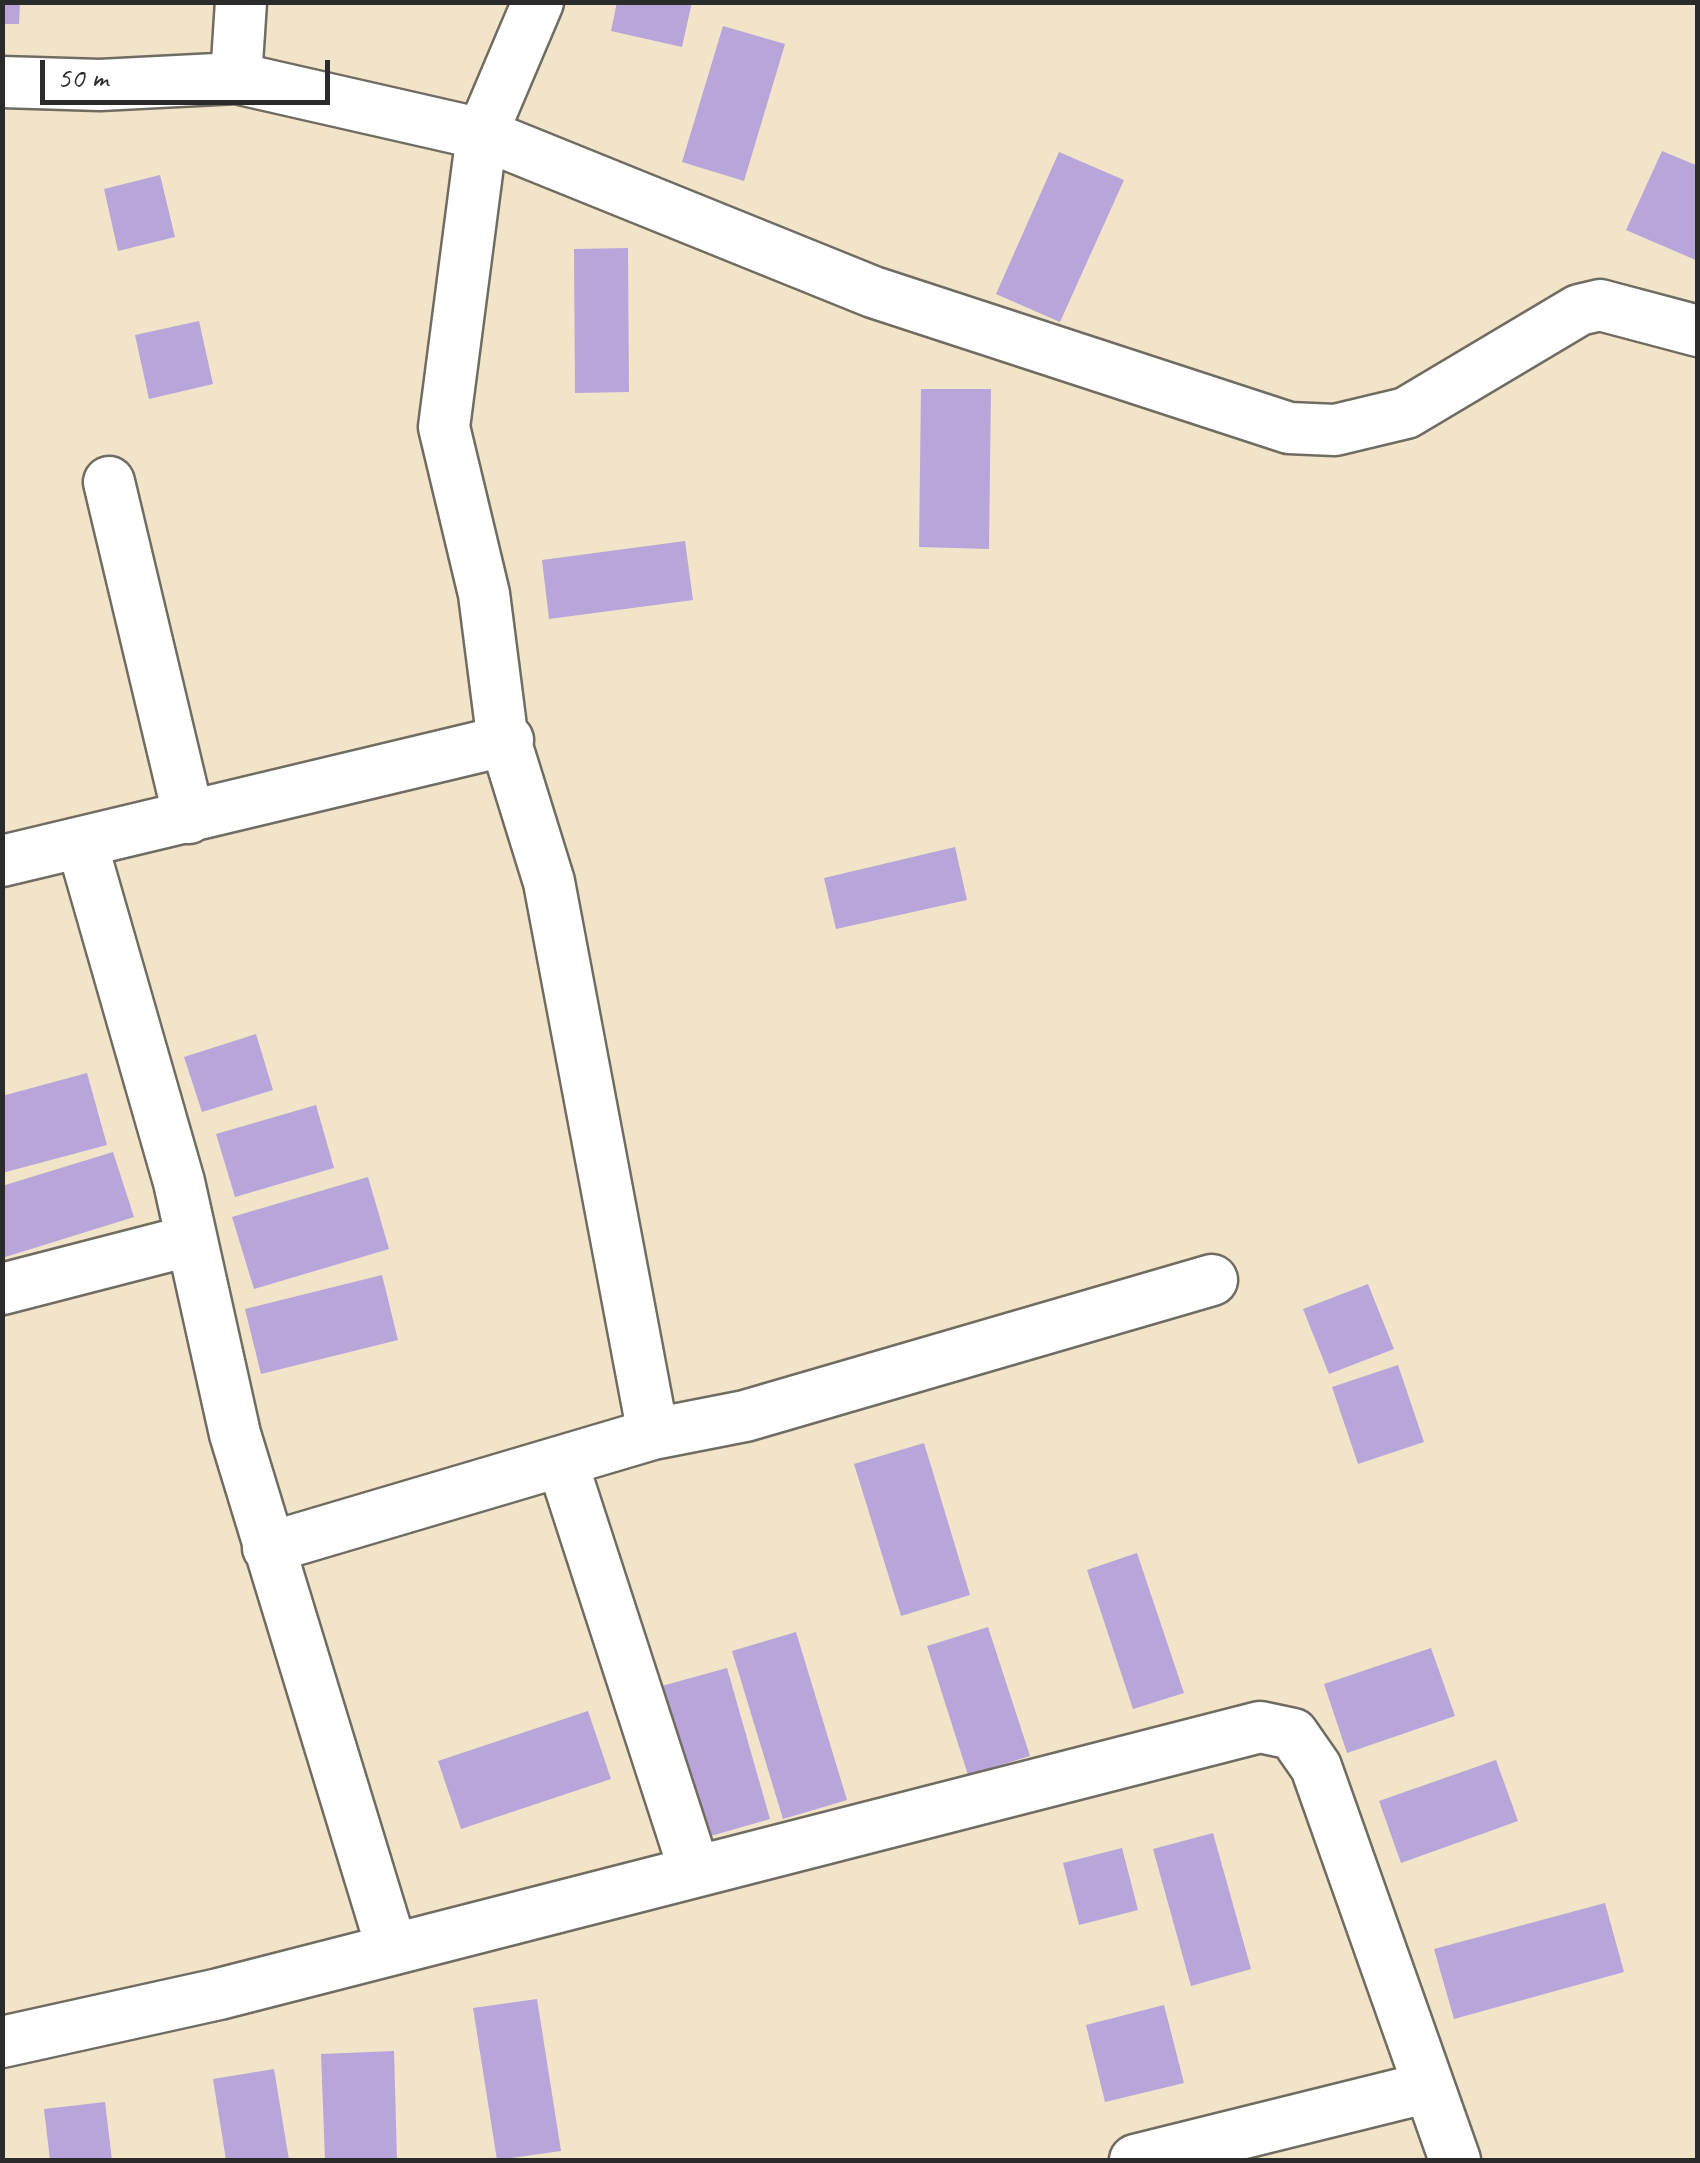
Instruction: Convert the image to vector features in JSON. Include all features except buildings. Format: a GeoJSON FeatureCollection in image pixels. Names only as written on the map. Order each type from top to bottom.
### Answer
{"type":"FeatureCollection","features":[{"type":"Feature","properties":{"kind":"street"},"geometry":{"type":"LineString","coordinates":[[236,78],[242,2]]}},
{"type":"Feature","properties":{"kind":"street"},"geometry":{"type":"LineString","coordinates":[[538,2],[482,134],[444,428],[484,594],[497,707],[549,882],[652,1434]]}},
{"type":"Feature","properties":{"kind":"street"},"geometry":{"type":"LineString","coordinates":[[2,82],[100,85],[236,78],[482,134],[873,292],[1289,428],[1335,430],[1406,413],[1578,310],[1600,305],[1698,331]]}},
{"type":"Feature","properties":{"kind":"street"},"geometry":{"type":"LineString","coordinates":[[109,482],[189,818]]}},
{"type":"Feature","properties":{"kind":"street"},"geometry":{"type":"LineString","coordinates":[[2,861],[508,740]]}},
{"type":"Feature","properties":{"kind":"street"},"geometry":{"type":"LineString","coordinates":[[82,844],[179,1182],[235,1434],[392,1949]]}},
{"type":"Feature","properties":{"kind":"street"},"geometry":{"type":"LineString","coordinates":[[2,1289],[192,1240]]}},
{"type":"Feature","properties":{"kind":"street"},"geometry":{"type":"LineString","coordinates":[[268,1548],[652,1434],[745,1416],[1212,1280]]}},
{"type":"Feature","properties":{"kind":"street"},"geometry":{"type":"LineString","coordinates":[[562,1462],[695,1872]]}},
{"type":"Feature","properties":{"kind":"street"},"geometry":{"type":"LineString","coordinates":[[2,2042],[219,1994],[1260,1728],[1293,1734],[1316,1767],[1455,2160]]}},
{"type":"Feature","properties":{"kind":"street"},"geometry":{"type":"LineString","coordinates":[[1135,2160],[1429,2088]]}}]}
